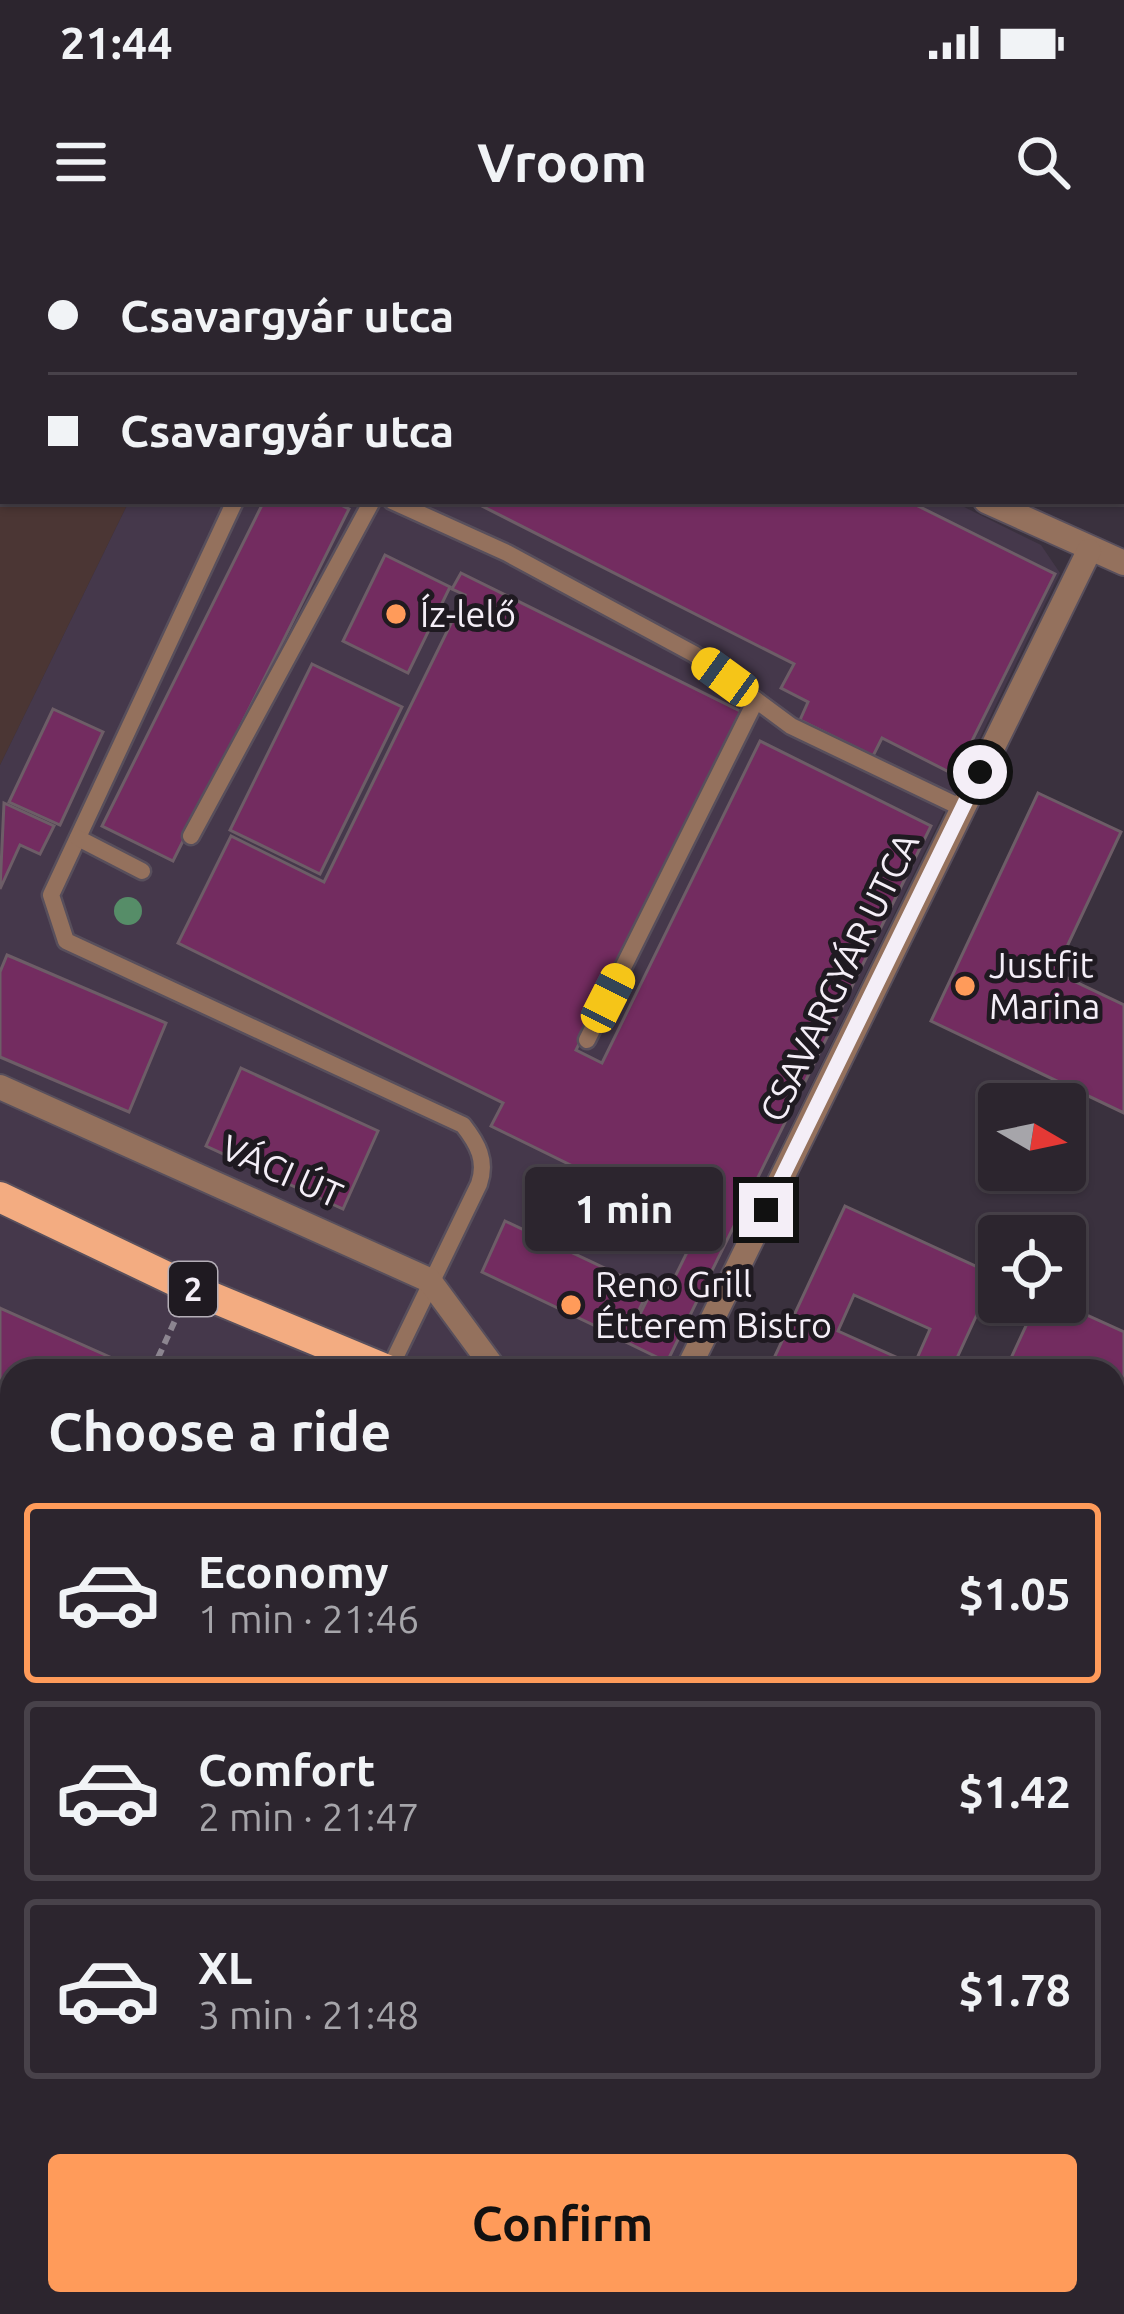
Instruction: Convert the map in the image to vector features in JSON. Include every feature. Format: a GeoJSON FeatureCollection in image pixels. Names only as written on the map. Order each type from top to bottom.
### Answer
{"type":"FeatureCollection","features":[{"type":"Feature","properties":{"kind":"main road","name":"2"},"geometry":{"type":"LineString","coordinates":[[0,1197],[190,1288],[360,1359]]}},
{"type":"Feature","properties":{"kind":"street"},"geometry":{"type":"LineString","coordinates":[[992,504],[1124,563]]}},
{"type":"Feature","properties":{"kind":"street","name":"CSAVARGYÁR UTCA"},"geometry":{"type":"LineString","coordinates":[[693,1359],[1089,551]]}},
{"type":"Feature","properties":{"kind":"street","name":"VÁCI ÚT"},"geometry":{"type":"LineString","coordinates":[[0,1088],[429,1280],[487,1359]]}},
{"type":"Feature","properties":{"kind":"lane"},"geometry":{"type":"LineString","coordinates":[[234,504],[51,895],[65,941],[463,1125],[478,1144],[484,1170],[394,1359]]}},
{"type":"Feature","properties":{"kind":"lane"},"geometry":{"type":"LineString","coordinates":[[190,836],[371,504]]}},
{"type":"Feature","properties":{"kind":"lane"},"geometry":{"type":"LineString","coordinates":[[399,504],[507,554],[694,654],[791,725],[962,808]]}},
{"type":"Feature","properties":{"kind":"lane"},"geometry":{"type":"LineString","coordinates":[[587,1040],[756,700]]}},
{"type":"Feature","properties":{"kind":"lane"},"geometry":{"type":"LineString","coordinates":[[78,838],[142,871]]}},
{"type":"Feature","properties":{"kind":"path"},"geometry":{"type":"LineString","coordinates":[[157,1359],[190,1288]]}},
{"type":"Feature","properties":{"kind":"shaded area"},"geometry":{"type":"Polygon","coordinates":[[[0,504],[128,504],[0,765],[0,504]]]}},
{"type":"Feature","properties":{"kind":"shaded area"},"geometry":{"type":"Polygon","coordinates":[[[128,504],[958,504],[1041,545],[1060,573],[678,1359],[0,1359],[0,765],[128,504]]]}},
{"type":"Feature","properties":{"kind":"building"},"geometry":{"type":"Polygon","coordinates":[[[263,504],[339,504],[349,509],[173,861],[102,826],[263,504]]]}},
{"type":"Feature","properties":{"kind":"building"},"geometry":{"type":"Polygon","coordinates":[[[478,504],[914,504],[1055,574],[955,775],[882,738],[873,756],[800,720],[808,702],[781,688],[794,664],[478,504]]]}},
{"type":"Feature","properties":{"kind":"building","name":"Íz-lelő"},"geometry":{"type":"Polygon","coordinates":[[[385,555],[450,587],[408,673],[343,641],[385,555]]]}},
{"type":"Feature","properties":{"kind":"building"},"geometry":{"type":"Polygon","coordinates":[[[461,573],[742,712],[576,1050],[602,1063],[760,741],[931,826],[668,1359],[626,1342],[652,1290],[665,1297],[699,1228],[491,1126],[503,1103],[178,943],[231,836],[324,882],[465,595],[452,589],[461,573]]]}},
{"type":"Feature","properties":{"kind":"building"},"geometry":{"type":"Polygon","coordinates":[[[312,664],[402,707],[320,874],[230,830],[312,664]]]}},
{"type":"Feature","properties":{"kind":"building"},"geometry":{"type":"Polygon","coordinates":[[[53,709],[103,732],[60,825],[9,802],[53,709]]]}},
{"type":"Feature","properties":{"kind":"building"},"geometry":{"type":"Polygon","coordinates":[[[1038,793],[1121,832],[1055,972],[1124,1005],[1124,1113],[1086,1095],[1086,1083],[1061,1083],[931,1021],[1038,793]]]}},
{"type":"Feature","properties":{"kind":"building"},"geometry":{"type":"Polygon","coordinates":[[[4,803],[54,826],[40,854],[20,845],[0,889],[4,803]]]}},
{"type":"Feature","properties":{"kind":"building"},"geometry":{"type":"Polygon","coordinates":[[[7,955],[166,1023],[129,1112],[0,1057],[0,972],[7,955]]]}},
{"type":"Feature","properties":{"kind":"building"},"geometry":{"type":"Polygon","coordinates":[[[241,1068],[378,1131],[343,1209],[206,1146],[241,1068]]]}},
{"type":"Feature","properties":{"kind":"building"},"geometry":{"type":"Polygon","coordinates":[[[845,1206],[978,1267],[978,1312],[956,1359],[917,1359],[930,1329],[854,1295],[838,1331],[901,1359],[774,1359],[845,1206]]]}},
{"type":"Feature","properties":{"kind":"building"},"geometry":{"type":"Polygon","coordinates":[[[505,1221],[649,1289],[625,1340],[482,1272],[505,1221]]]}},
{"type":"Feature","properties":{"kind":"building"},"geometry":{"type":"Polygon","coordinates":[[[0,1308],[114,1359],[0,1359],[0,1308]]]}},
{"type":"Feature","properties":{"kind":"building"},"geometry":{"type":"Polygon","coordinates":[[[1086,1315],[1124,1332],[1124,1359],[1011,1359],[1027,1323],[1086,1323],[1086,1315]]]}},
{"type":"Feature","properties":{"kind":"place","name":"Íz-lelő"},"geometry":{"type":"Point","coordinates":[396,614]}},
{"type":"Feature","properties":{"kind":"place","name":"Justfit Marina"},"geometry":{"type":"Point","coordinates":[965,986]}},
{"type":"Feature","properties":{"kind":"place","name":"Reno Grill Étterem Bistro"},"geometry":{"type":"Point","coordinates":[571,1305]}},
{"type":"Feature","properties":{"kind":"route"},"geometry":{"type":"LineString","coordinates":[[766,1210],[980,772]]}}]}
